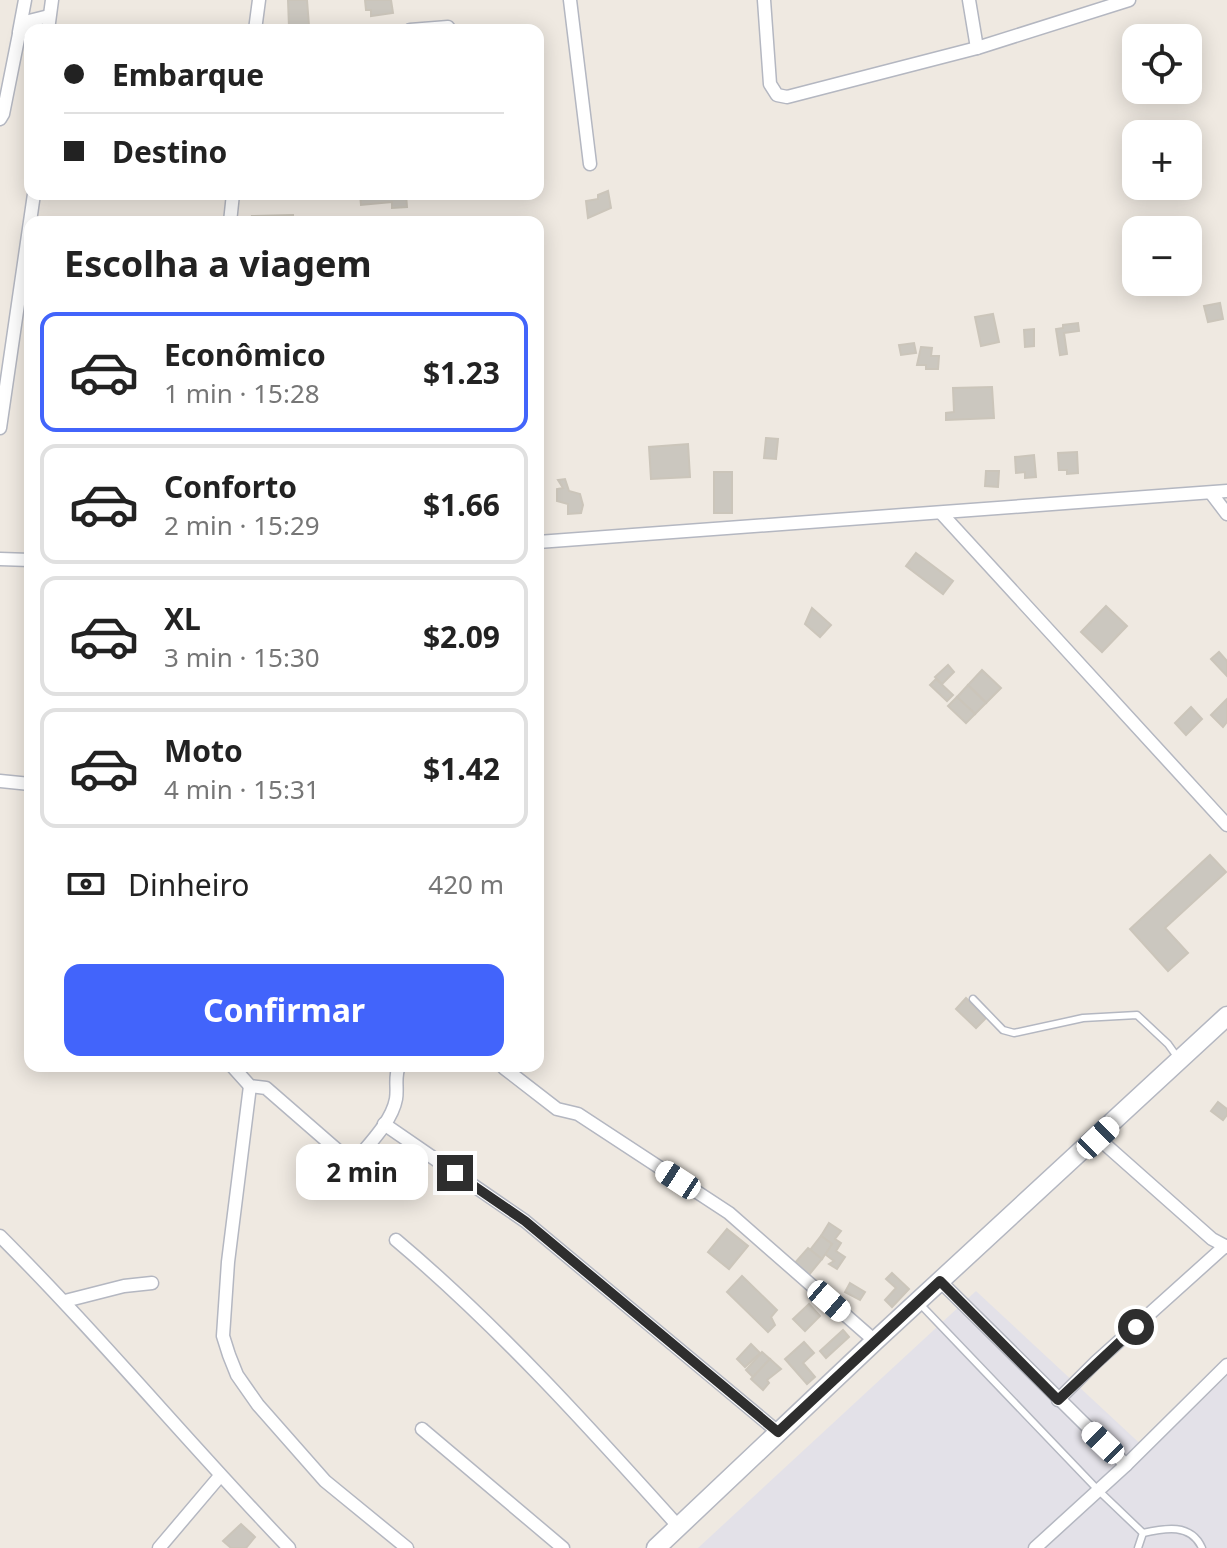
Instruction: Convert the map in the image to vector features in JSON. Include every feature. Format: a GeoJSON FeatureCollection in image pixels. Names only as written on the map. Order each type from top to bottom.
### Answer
{"type":"FeatureCollection","features":[{"type":"Feature","properties":{"kind":"main road"},"geometry":{"type":"LineString","coordinates":[[656,1548],[1227,1016]]}},
{"type":"Feature","properties":{"kind":"street"},"geometry":{"type":"LineString","coordinates":[[0,119],[25,0]]}},
{"type":"Feature","properties":{"kind":"street"},"geometry":{"type":"LineString","coordinates":[[48,24],[52,0]]}},
{"type":"Feature","properties":{"kind":"street"},"geometry":{"type":"LineString","coordinates":[[256,24],[259,0]]}},
{"type":"Feature","properties":{"kind":"street"},"geometry":{"type":"LineString","coordinates":[[570,0],[590,164]]}},
{"type":"Feature","properties":{"kind":"street"},"geometry":{"type":"LineString","coordinates":[[764,0],[770,84],[777,95],[787,97],[977,48],[1129,0]]}},
{"type":"Feature","properties":{"kind":"street"},"geometry":{"type":"LineString","coordinates":[[969,0],[977,48]]}},
{"type":"Feature","properties":{"kind":"street"},"geometry":{"type":"LineString","coordinates":[[27,24],[49,16]]}},
{"type":"Feature","properties":{"kind":"street"},"geometry":{"type":"LineString","coordinates":[[19,34],[24,28]]}},
{"type":"Feature","properties":{"kind":"street"},"geometry":{"type":"LineString","coordinates":[[0,428],[24,263]]}},
{"type":"Feature","properties":{"kind":"street"},"geometry":{"type":"LineString","coordinates":[[544,542],[1227,491]]}},
{"type":"Feature","properties":{"kind":"street"},"geometry":{"type":"LineString","coordinates":[[1211,493],[1227,514]]}},
{"type":"Feature","properties":{"kind":"street"},"geometry":{"type":"LineString","coordinates":[[942,514],[1227,825]]}},
{"type":"Feature","properties":{"kind":"street"},"geometry":{"type":"LineString","coordinates":[[0,559],[24,560]]}},
{"type":"Feature","properties":{"kind":"street"},"geometry":{"type":"LineString","coordinates":[[0,781],[24,783]]}},
{"type":"Feature","properties":{"kind":"street"},"geometry":{"type":"LineString","coordinates":[[237,1072],[250,1086],[266,1088],[351,1162],[356,1160],[384,1124],[396,1099],[398,1072]]}},
{"type":"Feature","properties":{"kind":"street"},"geometry":{"type":"LineString","coordinates":[[509,1072],[557,1109],[578,1114],[729,1213],[875,1341]]}},
{"type":"Feature","properties":{"kind":"street"},"geometry":{"type":"LineString","coordinates":[[250,1086],[228,1262],[223,1336],[229,1355],[237,1375],[258,1405],[325,1481],[407,1548]]}},
{"type":"Feature","properties":{"kind":"street"},"geometry":{"type":"LineString","coordinates":[[384,1124],[525,1221],[778,1432]]}},
{"type":"Feature","properties":{"kind":"street"},"geometry":{"type":"LineString","coordinates":[[1058,1400],[1226,1246],[1212,1239],[1098,1138]]}},
{"type":"Feature","properties":{"kind":"street"},"geometry":{"type":"LineString","coordinates":[[0,1236],[65,1301],[220,1476],[289,1548]]}},
{"type":"Feature","properties":{"kind":"street"},"geometry":{"type":"LineString","coordinates":[[396,1240],[586,1425],[678,1526]]}},
{"type":"Feature","properties":{"kind":"street"},"geometry":{"type":"LineString","coordinates":[[940,1281],[1126,1465]]}},
{"type":"Feature","properties":{"kind":"street"},"geometry":{"type":"LineString","coordinates":[[65,1301],[124,1286],[152,1283]]}},
{"type":"Feature","properties":{"kind":"street"},"geometry":{"type":"LineString","coordinates":[[1035,1548],[1126,1465],[1227,1365]]}},
{"type":"Feature","properties":{"kind":"street"},"geometry":{"type":"LineString","coordinates":[[422,1429],[563,1548]]}},
{"type":"Feature","properties":{"kind":"street"},"geometry":{"type":"LineString","coordinates":[[159,1548],[220,1476]]}},
{"type":"Feature","properties":{"kind":"lane"},"geometry":{"type":"LineString","coordinates":[[973,999],[1003,1030],[1014,1033],[1083,1018],[1137,1015],[1168,1044],[1180,1061]]}},
{"type":"Feature","properties":{"kind":"lane"},"geometry":{"type":"LineString","coordinates":[[918,1302],[1143,1533]]}},
{"type":"Feature","properties":{"kind":"lane"},"geometry":{"type":"LineString","coordinates":[[1143,1533],[1165,1528],[1183,1529],[1200,1542],[1202,1548]]}},
{"type":"Feature","properties":{"kind":"lane"},"geometry":{"type":"LineString","coordinates":[[1138,1548],[1143,1533]]}},
{"type":"Feature","properties":{"kind":"shaded area"},"geometry":{"type":"Polygon","coordinates":[[[976,1291],[1148,1451],[1227,1376],[1227,1548],[698,1548],[976,1291]]]}},
{"type":"Feature","properties":{"kind":"building"},"geometry":{"type":"Polygon","coordinates":[[[288,0],[307,0],[309,24],[289,24],[288,0]]]}},
{"type":"Feature","properties":{"kind":"building"},"geometry":{"type":"Polygon","coordinates":[[[365,0],[391,0],[393,13],[371,16],[371,10],[366,10],[365,0]]]}},
{"type":"Feature","properties":{"kind":"building"},"geometry":{"type":"Polygon","coordinates":[[[608,191],[611,208],[588,218],[586,201],[598,199],[598,195],[608,191]]]}},
{"type":"Feature","properties":{"kind":"building"},"geometry":{"type":"Polygon","coordinates":[[[361,200],[406,200],[407,207],[392,208],[392,202],[361,205],[361,200]]]}},
{"type":"Feature","properties":{"kind":"building"},"geometry":{"type":"Polygon","coordinates":[[[1220,303],[1223,319],[1208,322],[1204,306],[1220,303]]]}},
{"type":"Feature","properties":{"kind":"building"},"geometry":{"type":"Polygon","coordinates":[[[993,314],[999,342],[981,346],[975,317],[993,314]]]}},
{"type":"Feature","properties":{"kind":"building"},"geometry":{"type":"Polygon","coordinates":[[[1078,323],[1079,331],[1064,333],[1067,354],[1060,355],[1056,329],[1078,323]]]}},
{"type":"Feature","properties":{"kind":"building"},"geometry":{"type":"Polygon","coordinates":[[[1034,329],[1034,346],[1025,347],[1024,330],[1034,329]]]}},
{"type":"Feature","properties":{"kind":"building"},"geometry":{"type":"Polygon","coordinates":[[[914,343],[916,353],[901,355],[899,345],[914,343]]]}},
{"type":"Feature","properties":{"kind":"building"},"geometry":{"type":"Polygon","coordinates":[[[921,347],[932,348],[931,356],[939,356],[938,369],[917,365],[921,347]]]}},
{"type":"Feature","properties":{"kind":"building"},"geometry":{"type":"Polygon","coordinates":[[[992,387],[994,418],[946,420],[946,413],[954,412],[953,388],[992,387]]]}},
{"type":"Feature","properties":{"kind":"building"},"geometry":{"type":"Polygon","coordinates":[[[766,438],[778,439],[776,459],[764,458],[766,438]]]}},
{"type":"Feature","properties":{"kind":"building"},"geometry":{"type":"Polygon","coordinates":[[[688,444],[690,477],[651,479],[649,447],[688,444]]]}},
{"type":"Feature","properties":{"kind":"building"},"geometry":{"type":"Polygon","coordinates":[[[1077,452],[1078,473],[1067,474],[1067,470],[1059,470],[1058,453],[1077,452]]]}},
{"type":"Feature","properties":{"kind":"building"},"geometry":{"type":"Polygon","coordinates":[[[1034,455],[1036,477],[1025,478],[1025,472],[1016,473],[1015,457],[1034,455]]]}},
{"type":"Feature","properties":{"kind":"building"},"geometry":{"type":"Polygon","coordinates":[[[986,471],[999,471],[998,487],[985,486],[986,471]]]}},
{"type":"Feature","properties":{"kind":"building"},"geometry":{"type":"Polygon","coordinates":[[[714,472],[732,472],[732,513],[714,513],[714,472]]]}},
{"type":"Feature","properties":{"kind":"building"},"geometry":{"type":"Polygon","coordinates":[[[565,479],[569,491],[580,494],[583,505],[581,513],[568,514],[568,504],[557,501],[557,489],[563,488],[558,480],[565,479]]]}},
{"type":"Feature","properties":{"kind":"building"},"geometry":{"type":"Polygon","coordinates":[[[916,553],[953,581],[943,594],[906,566],[916,553]]]}},
{"type":"Feature","properties":{"kind":"building"},"geometry":{"type":"Polygon","coordinates":[[[1106,606],[1127,626],[1102,652],[1081,632],[1106,606]]]}},
{"type":"Feature","properties":{"kind":"building"},"geometry":{"type":"Polygon","coordinates":[[[812,608],[831,625],[820,637],[805,624],[812,608]]]}},
{"type":"Feature","properties":{"kind":"building"},"geometry":{"type":"Polygon","coordinates":[[[1219,652],[1227,661],[1227,676],[1211,659],[1219,652]]]}},
{"type":"Feature","properties":{"kind":"building"},"geometry":{"type":"Polygon","coordinates":[[[948,665],[954,672],[942,684],[935,677],[948,665]]]}},
{"type":"Feature","properties":{"kind":"building"},"geometry":{"type":"Polygon","coordinates":[[[982,670],[1001,688],[986,703],[968,685],[982,670]]]}},
{"type":"Feature","properties":{"kind":"building"},"geometry":{"type":"Polygon","coordinates":[[[936,679],[953,695],[947,701],[930,685],[936,679]]]}},
{"type":"Feature","properties":{"kind":"building"},"geometry":{"type":"Polygon","coordinates":[[[968,685],[986,703],[975,714],[957,697],[968,685]]]}},
{"type":"Feature","properties":{"kind":"building"},"geometry":{"type":"Polygon","coordinates":[[[957,697],[975,714],[966,723],[948,706],[957,697]]]}},
{"type":"Feature","properties":{"kind":"building"},"geometry":{"type":"Polygon","coordinates":[[[1227,699],[1227,722],[1223,727],[1211,715],[1227,699]]]}},
{"type":"Feature","properties":{"kind":"building"},"geometry":{"type":"Polygon","coordinates":[[[1191,707],[1202,719],[1186,735],[1175,723],[1191,707]]]}},
{"type":"Feature","properties":{"kind":"building"},"geometry":{"type":"Polygon","coordinates":[[[1210,855],[1226,872],[1165,928],[1188,953],[1168,971],[1130,929],[1210,855]]]}},
{"type":"Feature","properties":{"kind":"building"},"geometry":{"type":"Polygon","coordinates":[[[966,998],[986,1018],[976,1028],[956,1009],[966,998]]]}},
{"type":"Feature","properties":{"kind":"building"},"geometry":{"type":"Polygon","coordinates":[[[1218,1102],[1227,1109],[1223,1120],[1211,1111],[1218,1102]]]}},
{"type":"Feature","properties":{"kind":"building"},"geometry":{"type":"Polygon","coordinates":[[[829,1223],[841,1231],[835,1239],[841,1243],[836,1251],[845,1257],[837,1269],[829,1264],[834,1261],[825,1254],[832,1244],[821,1236],[829,1223]]]}},
{"type":"Feature","properties":{"kind":"building"},"geometry":{"type":"Polygon","coordinates":[[[727,1229],[748,1246],[729,1269],[708,1252],[727,1229]]]}},
{"type":"Feature","properties":{"kind":"building"},"geometry":{"type":"Polygon","coordinates":[[[821,1236],[832,1244],[822,1259],[810,1250],[821,1236]]]}},
{"type":"Feature","properties":{"kind":"building"},"geometry":{"type":"Polygon","coordinates":[[[808,1248],[822,1259],[808,1276],[794,1264],[808,1248]]]}},
{"type":"Feature","properties":{"kind":"building"},"geometry":{"type":"Polygon","coordinates":[[[892,1273],[909,1289],[892,1307],[885,1300],[896,1288],[886,1279],[892,1273]]]}},
{"type":"Feature","properties":{"kind":"building"},"geometry":{"type":"Polygon","coordinates":[[[742,1276],[777,1310],[771,1317],[775,1325],[768,1332],[727,1292],[742,1276]]]}},
{"type":"Feature","properties":{"kind":"building"},"geometry":{"type":"Polygon","coordinates":[[[850,1283],[865,1292],[860,1300],[845,1292],[850,1283]]]}},
{"type":"Feature","properties":{"kind":"building"},"geometry":{"type":"Polygon","coordinates":[[[809,1304],[820,1316],[805,1331],[793,1319],[809,1304]]]}},
{"type":"Feature","properties":{"kind":"building"},"geometry":{"type":"Polygon","coordinates":[[[843,1330],[849,1337],[826,1358],[820,1351],[843,1330]]]}},
{"type":"Feature","properties":{"kind":"building"},"geometry":{"type":"Polygon","coordinates":[[[804,1342],[814,1353],[803,1363],[815,1377],[807,1384],[785,1359],[804,1342]]]}},
{"type":"Feature","properties":{"kind":"building"},"geometry":{"type":"Polygon","coordinates":[[[751,1344],[760,1353],[745,1367],[737,1359],[751,1344]]]}},
{"type":"Feature","properties":{"kind":"building"},"geometry":{"type":"Polygon","coordinates":[[[762,1352],[770,1359],[753,1377],[746,1370],[762,1352]]]}},
{"type":"Feature","properties":{"kind":"building"},"geometry":{"type":"Polygon","coordinates":[[[770,1359],[781,1369],[767,1380],[769,1383],[763,1390],[751,1379],[770,1359]]]}},
{"type":"Feature","properties":{"kind":"building"},"geometry":{"type":"Polygon","coordinates":[[[241,1524],[255,1537],[246,1548],[231,1548],[223,1541],[241,1524]]]}},
{"type":"Feature","properties":{"kind":"route"},"geometry":{"type":"LineString","coordinates":[[455,1173],[525,1221],[778,1432],[940,1281],[1058,1400],[1136,1327]]}}]}
